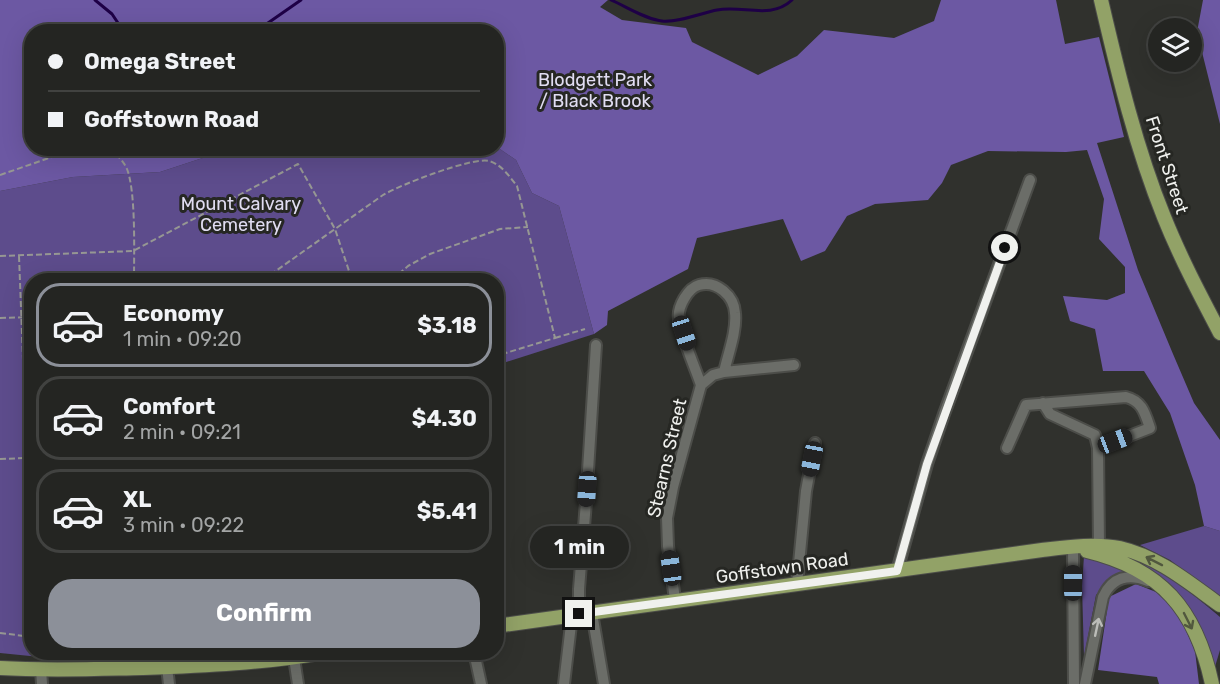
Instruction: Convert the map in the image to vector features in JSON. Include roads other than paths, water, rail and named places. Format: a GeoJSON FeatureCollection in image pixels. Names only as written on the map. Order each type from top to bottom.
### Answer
{"type":"FeatureCollection","features":[{"type":"Feature","properties":{"kind":"main road","name":"Front Street"},"geometry":{"type":"LineString","coordinates":[[1101,0],[1152,184],[1180,254],[1220,333]]}},
{"type":"Feature","properties":{"kind":"main road","name":"Goffstown Road"},"geometry":{"type":"LineString","coordinates":[[504,625],[1042,550],[1099,546],[1120,548],[1143,555],[1165,566],[1217,602]]}},
{"type":"Feature","properties":{"kind":"main road","name":"Goffstown Road"},"geometry":{"type":"LineString","coordinates":[[1073,547],[1133,567],[1150,576],[1165,590],[1182,609],[1200,644],[1214,684]]}},
{"type":"Feature","properties":{"kind":"main road"},"geometry":{"type":"LineString","coordinates":[[0,668],[42,677],[266,660]]}},
{"type":"Feature","properties":{"kind":"main road"},"geometry":{"type":"LineString","coordinates":[[1214,684],[1220,666]]}},
{"type":"Feature","properties":{"kind":"street"},"geometry":{"type":"LineString","coordinates":[[897,571],[927,464],[944,414],[1030,180]]}},
{"type":"Feature","properties":{"kind":"street"},"geometry":{"type":"LineString","coordinates":[[701,385],[678,317],[682,302],[690,291],[699,285],[713,285],[722,290],[731,300],[735,313],[724,372]]}},
{"type":"Feature","properties":{"kind":"street"},"geometry":{"type":"LineString","coordinates":[[596,345],[579,589],[581,614],[604,684]]}},
{"type":"Feature","properties":{"kind":"street","name":"Stearns Street"},"geometry":{"type":"LineString","coordinates":[[675,600],[667,518],[673,487],[701,385],[713,375],[724,372],[794,365]]}},
{"type":"Feature","properties":{"kind":"street"},"geometry":{"type":"LineString","coordinates":[[1007,448],[1026,405],[1126,397],[1135,399],[1143,407],[1150,428],[1098,448]]}},
{"type":"Feature","properties":{"kind":"street"},"geometry":{"type":"LineString","coordinates":[[1043,403],[1050,414],[1095,435],[1098,448],[1099,546]]}},
{"type":"Feature","properties":{"kind":"street"},"geometry":{"type":"LineString","coordinates":[[797,584],[806,491],[815,443]]}},
{"type":"Feature","properties":{"kind":"street"},"geometry":{"type":"LineString","coordinates":[[1073,547],[1074,684]]}},
{"type":"Feature","properties":{"kind":"street"},"geometry":{"type":"LineString","coordinates":[[1085,684],[1106,590],[1122,577],[1130,576],[1149,581],[1165,590]]}},
{"type":"Feature","properties":{"kind":"street"},"geometry":{"type":"LineString","coordinates":[[564,684],[581,614]]}},
{"type":"Feature","properties":{"kind":"street"},"geometry":{"type":"LineString","coordinates":[[294,660],[298,684]]}},
{"type":"Feature","properties":{"kind":"street"},"geometry":{"type":"LineString","coordinates":[[476,660],[481,684]]}},
{"type":"Feature","properties":{"kind":"street"},"geometry":{"type":"LineString","coordinates":[[167,667],[169,684]]}},
{"type":"Feature","properties":{"kind":"waterway"},"geometry":{"type":"LineString","coordinates":[[95,0],[112,14],[119,24]]}},
{"type":"Feature","properties":{"kind":"waterway"},"geometry":{"type":"LineString","coordinates":[[266,24],[301,0]]}},
{"type":"Feature","properties":{"kind":"waterway"},"geometry":{"type":"LineString","coordinates":[[611,0],[649,18],[662,21],[727,9],[766,11],[784,6],[792,0]]}},
{"type":"Feature","properties":{"kind":"park label","name":"Blodgett Park / Black Brook"},"geometry":{"type":"Point","coordinates":[595,90]}},
{"type":"Feature","properties":{"kind":"park label","name":"Mount Calvary Cemetery"},"geometry":{"type":"Point","coordinates":[241,214]}}]}
